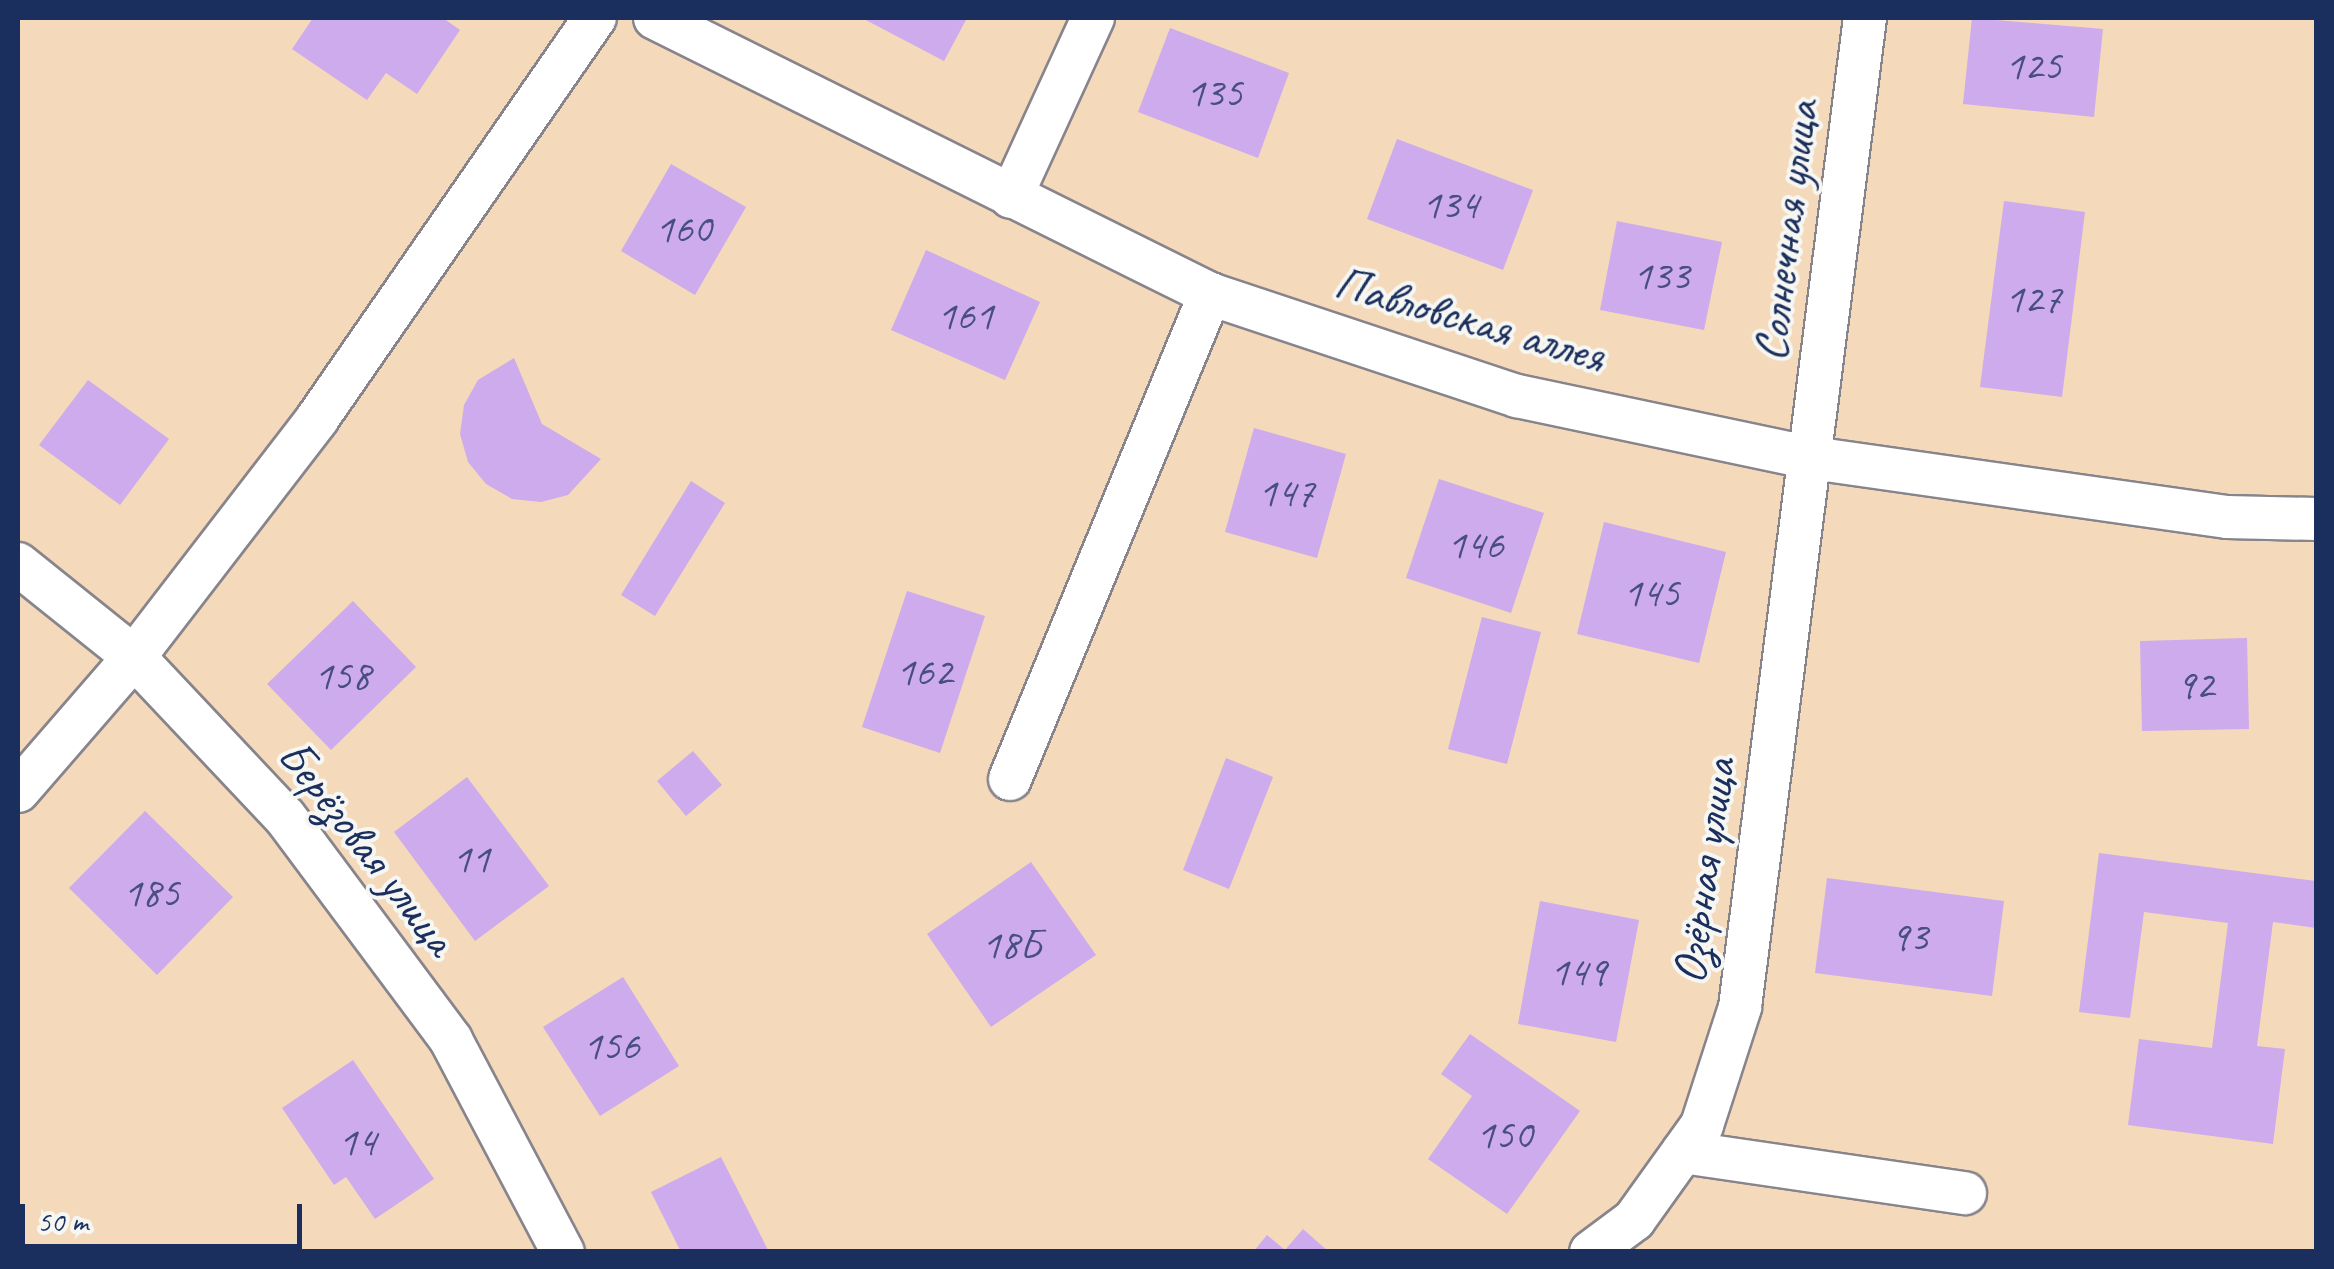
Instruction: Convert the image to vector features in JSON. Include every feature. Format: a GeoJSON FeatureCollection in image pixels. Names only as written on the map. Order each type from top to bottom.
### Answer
{"type":"FeatureCollection","features":[{"type":"Feature","properties":{"kind":"street"},"geometry":{"type":"LineString","coordinates":[[18,791],[134,657],[317,419],[595,18]]}},
{"type":"Feature","properties":{"kind":"street","name":"Павловская аллея"},"geometry":{"type":"LineString","coordinates":[[655,18],[1210,294],[1517,396],[1812,458],[2227,517],[2316,519]]}},
{"type":"Feature","properties":{"kind":"street"},"geometry":{"type":"LineString","coordinates":[[1012,197],[1093,18]]}},
{"type":"Feature","properties":{"kind":"street","name":"Солнечная улица"},"geometry":{"type":"LineString","coordinates":[[1812,458],[1865,18]]}},
{"type":"Feature","properties":{"kind":"street"},"geometry":{"type":"LineString","coordinates":[[1010,779],[1210,294]]}},
{"type":"Feature","properties":{"kind":"street","name":"Озёрная улица"},"geometry":{"type":"LineString","coordinates":[[1591,1252],[1634,1220],[1702,1125],[1740,1007],[1812,458]]}},
{"type":"Feature","properties":{"kind":"street","name":"Берёзовая улица"},"geometry":{"type":"LineString","coordinates":[[18,564],[134,657],[285,816],[451,1040],[564,1252]]}},
{"type":"Feature","properties":{"kind":"street"},"geometry":{"type":"LineString","coordinates":[[1683,1152],[1965,1192]]}},
{"type":"Feature","properties":{"kind":"building"},"geometry":{"type":"Polygon","coordinates":[[[313,18],[443,18],[460,30],[417,94],[386,73],[367,100],[292,49],[313,18]]]}},
{"type":"Feature","properties":{"kind":"building"},"geometry":{"type":"Polygon","coordinates":[[[862,18],[967,18],[944,61],[862,18]]]}},
{"type":"Feature","properties":{"kind":"building"},"geometry":{"type":"Polygon","coordinates":[[[1972,18],[2103,29],[2094,117],[1963,104],[1972,18]]]}},
{"type":"Feature","properties":{"kind":"building"},"geometry":{"type":"Polygon","coordinates":[[[1170,28],[1289,73],[1258,158],[1138,112],[1170,28]]]}},
{"type":"Feature","properties":{"kind":"building"},"geometry":{"type":"Polygon","coordinates":[[[1397,139],[1533,190],[1503,270],[1367,219],[1397,139]]]}},
{"type":"Feature","properties":{"kind":"building"},"geometry":{"type":"Polygon","coordinates":[[[671,164],[746,207],[695,295],[621,251],[671,164]]]}},
{"type":"Feature","properties":{"kind":"building"},"geometry":{"type":"Polygon","coordinates":[[[2004,201],[2085,212],[2062,397],[1980,387],[2004,201]]]}},
{"type":"Feature","properties":{"kind":"building"},"geometry":{"type":"Polygon","coordinates":[[[1617,221],[1722,242],[1704,330],[1600,310],[1617,221]]]}},
{"type":"Feature","properties":{"kind":"building"},"geometry":{"type":"Polygon","coordinates":[[[926,250],[1040,302],[1005,380],[891,330],[926,250]]]}},
{"type":"Feature","properties":{"kind":"building"},"geometry":{"type":"Polygon","coordinates":[[[514,358],[542,424],[601,459],[568,495],[541,502],[512,499],[486,484],[468,462],[460,434],[464,405],[478,380],[514,358]]]}},
{"type":"Feature","properties":{"kind":"building"},"geometry":{"type":"Polygon","coordinates":[[[88,380],[169,439],[120,505],[39,445],[88,380]]]}},
{"type":"Feature","properties":{"kind":"building"},"geometry":{"type":"Polygon","coordinates":[[[1254,428],[1346,454],[1317,558],[1225,532],[1254,428]]]}},
{"type":"Feature","properties":{"kind":"building"},"geometry":{"type":"Polygon","coordinates":[[[1439,479],[1544,513],[1511,613],[1406,578],[1439,479]]]}},
{"type":"Feature","properties":{"kind":"building"},"geometry":{"type":"Polygon","coordinates":[[[691,481],[725,503],[655,616],[621,595],[691,481]]]}},
{"type":"Feature","properties":{"kind":"building"},"geometry":{"type":"Polygon","coordinates":[[[1604,522],[1726,552],[1699,663],[1577,634],[1604,522]]]}},
{"type":"Feature","properties":{"kind":"building"},"geometry":{"type":"Polygon","coordinates":[[[907,591],[985,616],[940,753],[862,727],[907,591]]]}},
{"type":"Feature","properties":{"kind":"building"},"geometry":{"type":"Polygon","coordinates":[[[353,601],[416,667],[331,750],[267,684],[353,601]]]}},
{"type":"Feature","properties":{"kind":"building"},"geometry":{"type":"Polygon","coordinates":[[[1482,617],[1541,632],[1507,764],[1448,749],[1482,617]]]}},
{"type":"Feature","properties":{"kind":"building"},"geometry":{"type":"Polygon","coordinates":[[[2247,638],[2249,729],[2142,731],[2140,641],[2247,638]]]}},
{"type":"Feature","properties":{"kind":"building"},"geometry":{"type":"Polygon","coordinates":[[[693,751],[722,785],[686,816],[657,781],[693,751]]]}},
{"type":"Feature","properties":{"kind":"building"},"geometry":{"type":"Polygon","coordinates":[[[1226,758],[1273,777],[1229,889],[1183,870],[1226,758]]]}},
{"type":"Feature","properties":{"kind":"building"},"geometry":{"type":"Polygon","coordinates":[[[467,777],[549,886],[475,941],[394,832],[467,777]]]}},
{"type":"Feature","properties":{"kind":"building"},"geometry":{"type":"Polygon","coordinates":[[[145,811],[233,897],[157,975],[69,888],[145,811]]]}},
{"type":"Feature","properties":{"kind":"building"},"geometry":{"type":"Polygon","coordinates":[[[2099,853],[2316,881],[2316,928],[2273,922],[2257,1046],[2285,1049],[2273,1144],[2128,1125],[2139,1039],[2212,1048],[2228,923],[2144,912],[2130,1018],[2079,1012],[2099,853]]]}},
{"type":"Feature","properties":{"kind":"building"},"geometry":{"type":"Polygon","coordinates":[[[1031,862],[1096,955],[991,1027],[927,934],[1031,862]]]}},
{"type":"Feature","properties":{"kind":"building"},"geometry":{"type":"Polygon","coordinates":[[[1827,878],[2004,901],[1992,996],[1815,973],[1827,878]]]}},
{"type":"Feature","properties":{"kind":"building"},"geometry":{"type":"Polygon","coordinates":[[[1540,901],[1639,920],[1616,1042],[1518,1024],[1540,901]]]}},
{"type":"Feature","properties":{"kind":"building"},"geometry":{"type":"Polygon","coordinates":[[[623,977],[679,1066],[600,1116],[543,1027],[623,977]]]}},
{"type":"Feature","properties":{"kind":"building"},"geometry":{"type":"Polygon","coordinates":[[[1470,1034],[1580,1111],[1507,1214],[1428,1159],[1472,1096],[1441,1074],[1470,1034]]]}},
{"type":"Feature","properties":{"kind":"building"},"geometry":{"type":"Polygon","coordinates":[[[353,1060],[434,1179],[375,1219],[346,1177],[334,1185],[282,1108],[353,1060]]]}},
{"type":"Feature","properties":{"kind":"building"},"geometry":{"type":"Polygon","coordinates":[[[721,1157],[769,1252],[681,1252],[651,1192],[721,1157]]]}},
{"type":"Feature","properties":{"kind":"building"},"geometry":{"type":"Polygon","coordinates":[[[1303,1229],[1329,1252],[1253,1252],[1267,1235],[1285,1250],[1303,1229]]]}}]}
